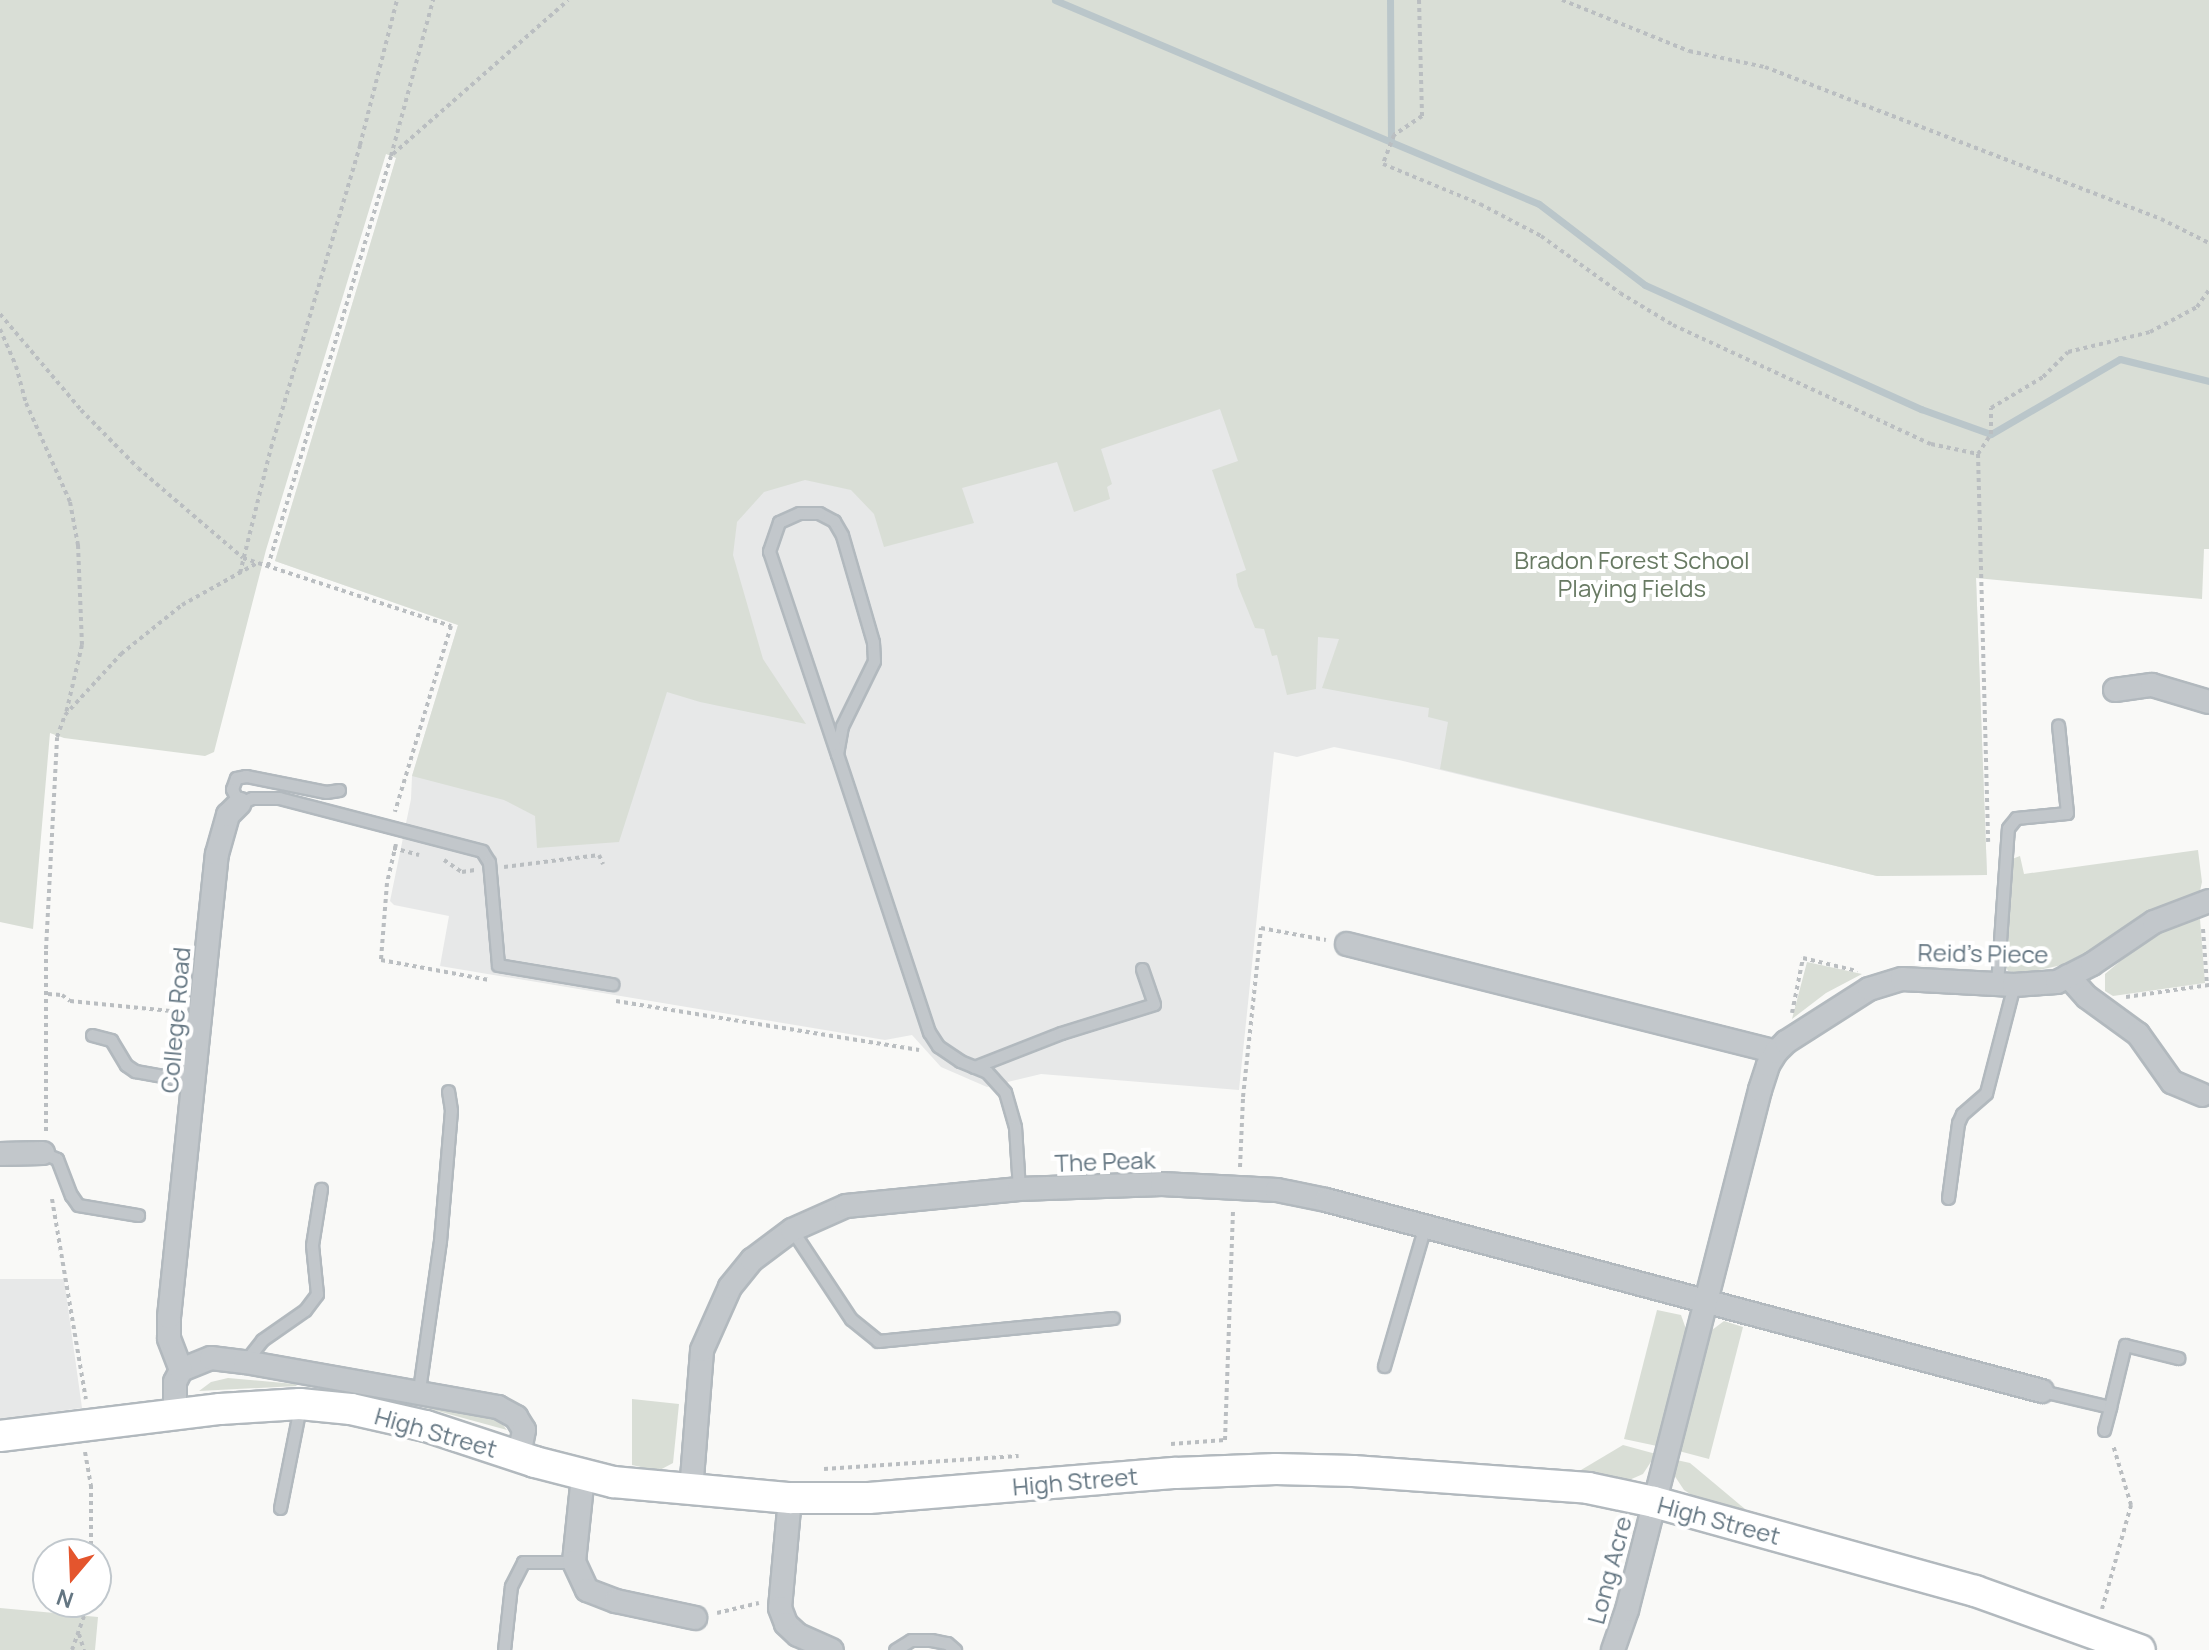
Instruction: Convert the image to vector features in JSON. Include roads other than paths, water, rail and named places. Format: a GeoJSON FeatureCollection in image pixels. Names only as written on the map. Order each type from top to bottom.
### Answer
{"type":"FeatureCollection","features":[{"type":"Feature","properties":{"kind":"street"},"geometry":{"type":"LineString","coordinates":[[2115,690],[2152,685],[2209,702]]}},
{"type":"Feature","properties":{"kind":"street","name":"College Road"},"geometry":{"type":"LineString","coordinates":[[175,1414],[175,1382],[181,1370],[169,1338],[169,1317],[219,843],[228,815],[239,804]]}},
{"type":"Feature","properties":{"kind":"street","name":"Reid's Piece"},"geometry":{"type":"LineString","coordinates":[[1781,1047],[1854,996],[1890,982],[1927,978],[2005,985],[2045,984],[2068,976],[2154,922],[2205,902]]}},
{"type":"Feature","properties":{"kind":"street"},"geometry":{"type":"LineString","coordinates":[[1347,944],[1781,1047],[1768,1065],[1760,1090],[1654,1502]]}},
{"type":"Feature","properties":{"kind":"street"},"geometry":{"type":"LineString","coordinates":[[2068,976],[2092,1001],[2138,1034],[2172,1082],[2202,1095]]}},
{"type":"Feature","properties":{"kind":"street"},"geometry":{"type":"LineString","coordinates":[[0,1154],[43,1153]]}},
{"type":"Feature","properties":{"kind":"street","name":"The Peak"},"geometry":{"type":"LineString","coordinates":[[691,1491],[699,1368],[706,1337],[730,1287],[752,1260],[792,1230],[846,1206],[1019,1189],[1162,1184],[1239,1187],[1326,1200],[1707,1301]]}},
{"type":"Feature","properties":{"kind":"street"},"geometry":{"type":"LineString","coordinates":[[1707,1301],[2042,1391]]}},
{"type":"Feature","properties":{"kind":"street"},"geometry":{"type":"LineString","coordinates":[[181,1370],[211,1358],[419,1390],[498,1407],[516,1417],[524,1430],[519,1456]]}},
{"type":"Feature","properties":{"kind":"street","name":"High Street"},"geometry":{"type":"LineString","coordinates":[[0,1436],[175,1414],[300,1404],[377,1414],[583,1476],[644,1487],[790,1498],[869,1498],[1176,1473],[1276,1469],[1353,1471],[1588,1488],[1654,1502],[1975,1591],[2140,1650]]}},
{"type":"Feature","properties":{"kind":"street"},"geometry":{"type":"LineString","coordinates":[[583,1476],[574,1562],[587,1590],[599,1596],[695,1618]]}},
{"type":"Feature","properties":{"kind":"street"},"geometry":{"type":"LineString","coordinates":[[790,1498],[781,1598],[786,1624],[798,1635],[832,1650]]}},
{"type":"Feature","properties":{"kind":"street","name":"Long Acre"},"geometry":{"type":"LineString","coordinates":[[1613,1650],[1624,1621],[1654,1502]]}},
{"type":"Feature","properties":{"kind":"lane"},"geometry":{"type":"LineString","coordinates":[[837,754],[842,726],[874,661],[873,642],[842,535],[834,521],[819,513],[799,513],[779,522],[769,551],[929,1032],[938,1046],[987,1072],[1011,1106],[1019,1189]]}},
{"type":"Feature","properties":{"kind":"lane"},"geometry":{"type":"LineString","coordinates":[[1948,1198],[1958,1123],[1962,1114],[1986,1093],[2005,985],[2003,868],[2008,828],[2016,818],[2067,813],[2058,725]]}},
{"type":"Feature","properties":{"kind":"lane"},"geometry":{"type":"LineString","coordinates":[[339,790],[326,792],[246,776],[232,782],[239,804],[252,798],[279,798],[475,848],[487,856],[498,965],[612,984]]}},
{"type":"Feature","properties":{"kind":"lane"},"geometry":{"type":"LineString","coordinates":[[974,1067],[1061,1033],[1154,1004],[1142,969]]}},
{"type":"Feature","properties":{"kind":"lane"},"geometry":{"type":"LineString","coordinates":[[92,1035],[117,1045],[126,1065],[135,1071],[196,1082]]}},
{"type":"Feature","properties":{"kind":"lane"},"geometry":{"type":"LineString","coordinates":[[419,1390],[440,1241],[451,1110],[448,1091]]}},
{"type":"Feature","properties":{"kind":"lane"},"geometry":{"type":"LineString","coordinates":[[43,1153],[57,1159],[78,1205],[138,1215]]}},
{"type":"Feature","properties":{"kind":"lane"},"geometry":{"type":"LineString","coordinates":[[245,1362],[262,1340],[305,1310],[317,1294],[312,1245],[321,1189]]}},
{"type":"Feature","properties":{"kind":"lane"},"geometry":{"type":"LineString","coordinates":[[1384,1366],[1425,1226]]}},
{"type":"Feature","properties":{"kind":"lane"},"geometry":{"type":"LineString","coordinates":[[792,1230],[851,1319],[878,1341],[1113,1318]]}},
{"type":"Feature","properties":{"kind":"lane"},"geometry":{"type":"LineString","coordinates":[[2104,1430],[2125,1345],[2178,1358]]}},
{"type":"Feature","properties":{"kind":"lane"},"geometry":{"type":"LineString","coordinates":[[2042,1391],[2110,1407]]}},
{"type":"Feature","properties":{"kind":"lane"},"geometry":{"type":"LineString","coordinates":[[280,1508],[300,1404]]}},
{"type":"Feature","properties":{"kind":"lane"},"geometry":{"type":"LineString","coordinates":[[504,1650],[511,1586],[523,1562],[574,1562]]}},
{"type":"Feature","properties":{"kind":"lane"},"geometry":{"type":"LineString","coordinates":[[895,1650],[911,1640],[931,1640],[947,1643],[955,1650]]}},
{"type":"Feature","properties":{"kind":"waterway"},"geometry":{"type":"LineString","coordinates":[[1055,0],[1391,142],[1390,0]]}},
{"type":"Feature","properties":{"kind":"waterway"},"geometry":{"type":"LineString","coordinates":[[1391,142],[1539,204],[1645,285],[1921,409],[1991,434],[2120,359],[2209,381]]}},
{"type":"Feature","properties":{"kind":"park label","name":"Bradon Forest School Playing Fields"},"geometry":{"type":"Point","coordinates":[1632,574]}}]}
